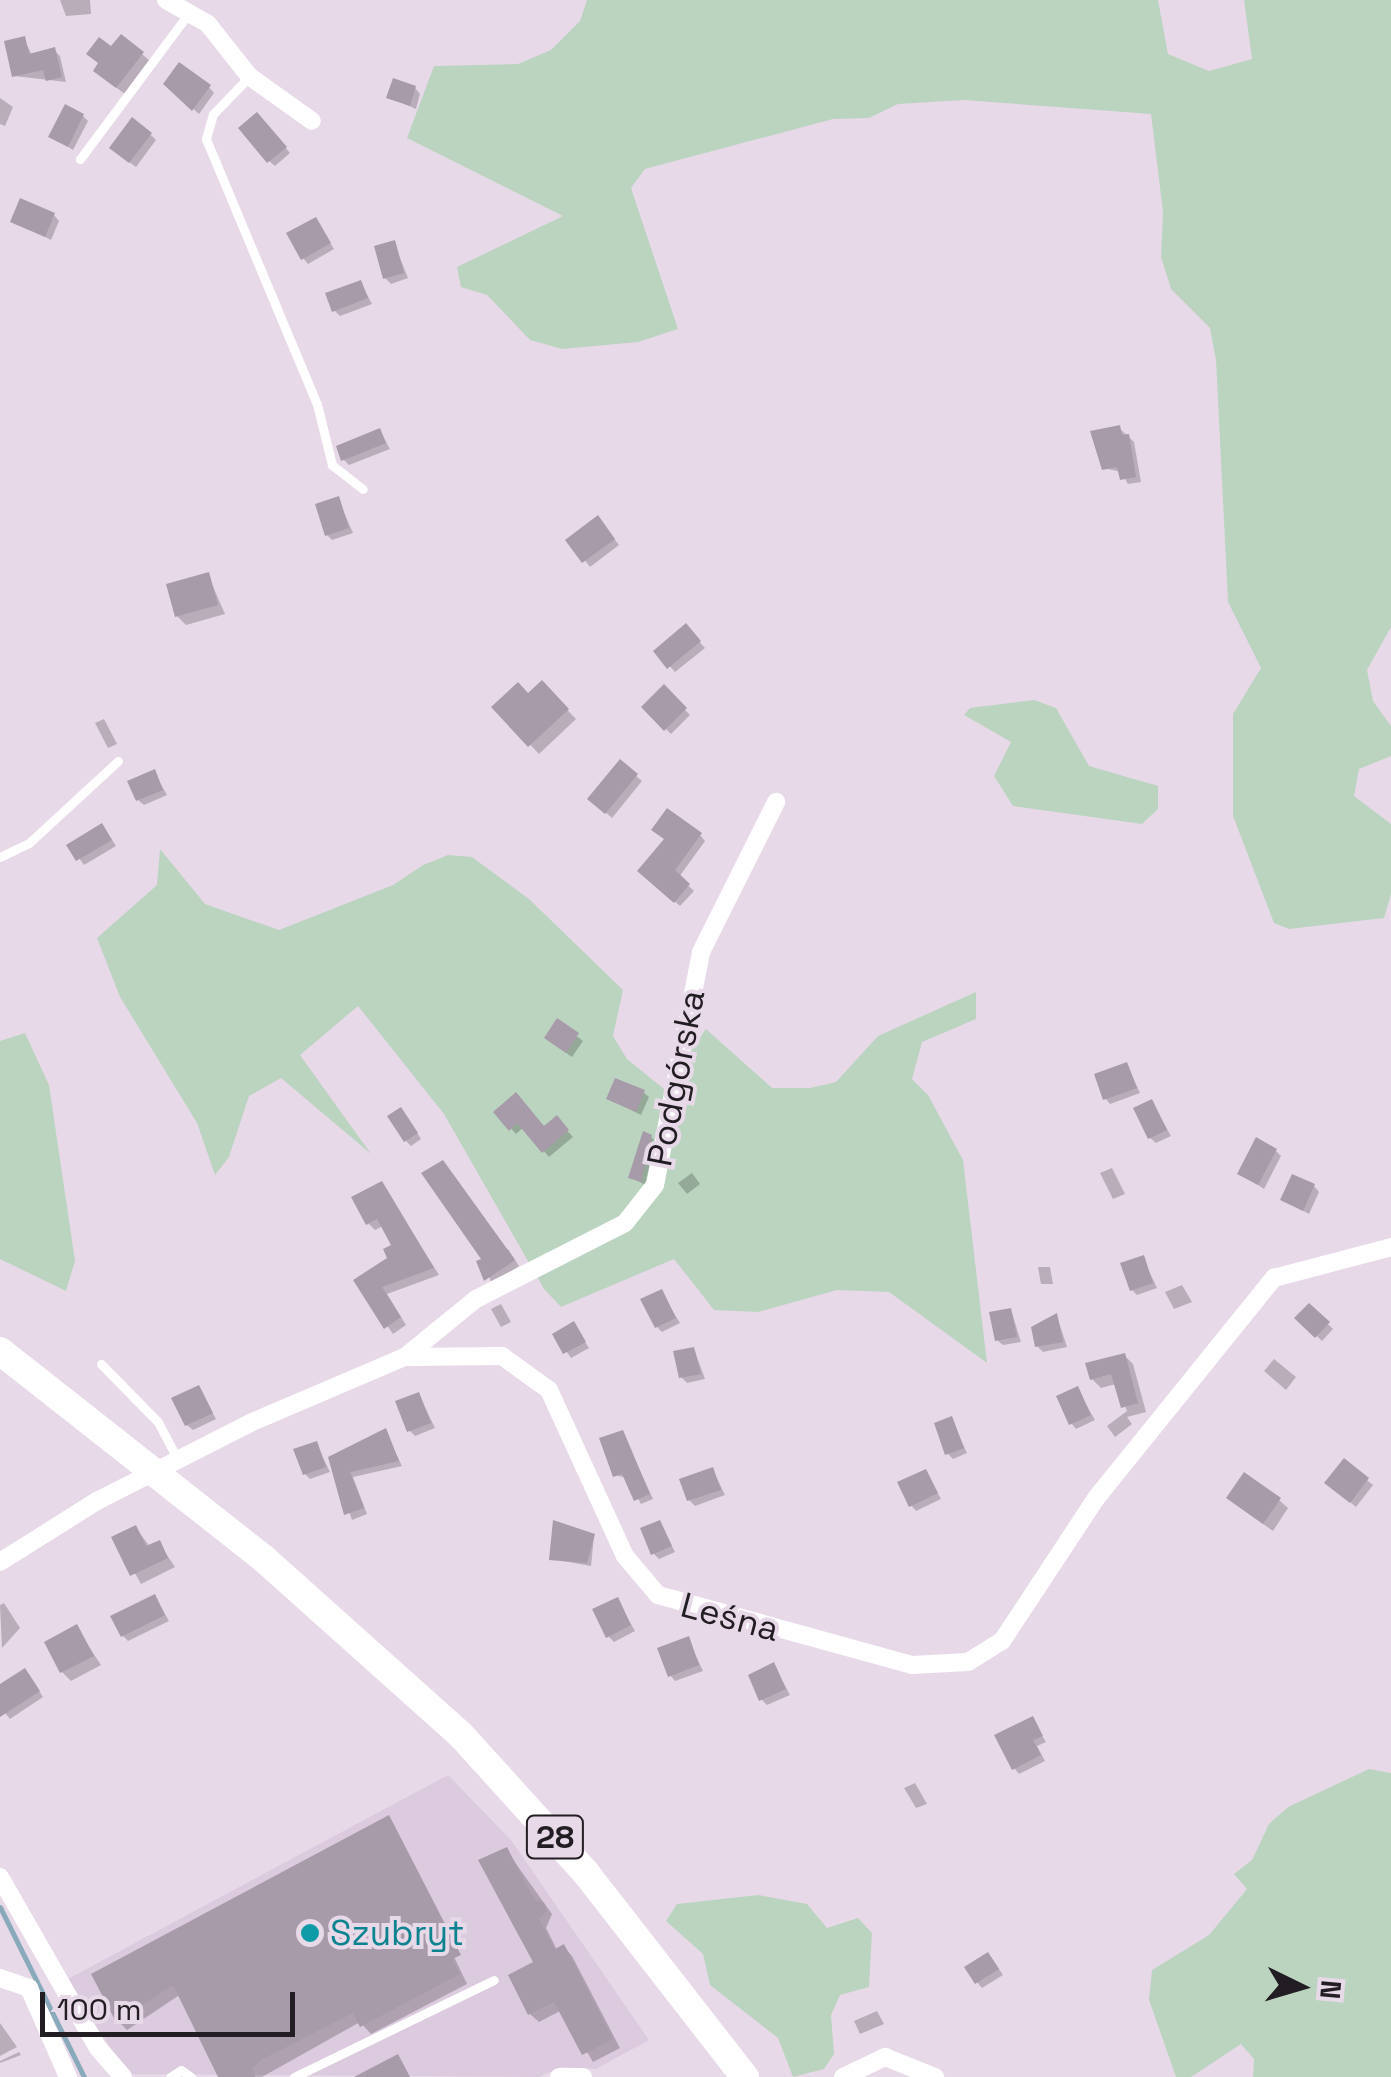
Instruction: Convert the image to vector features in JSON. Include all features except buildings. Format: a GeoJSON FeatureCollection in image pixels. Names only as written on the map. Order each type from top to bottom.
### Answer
{"type":"FeatureCollection","features":[{"type":"Feature","properties":{"kind":"main road","name":"28"},"geometry":{"type":"LineString","coordinates":[[0,1351],[185,1494],[346,1628],[472,1748],[586,1873],[742,2073]]}},
{"type":"Feature","properties":{"kind":"street"},"geometry":{"type":"LineString","coordinates":[[166,0],[208,24],[249,76],[312,122]]}},
{"type":"Feature","properties":{"kind":"street","name":"Podgórska"},"geometry":{"type":"LineString","coordinates":[[406,1356],[476,1300],[625,1222],[655,1185],[700,952],[776,802]]}},
{"type":"Feature","properties":{"kind":"street","name":"Leśna"},"geometry":{"type":"LineString","coordinates":[[0,1562],[178,1460],[406,1356],[502,1356],[525,1367],[549,1390],[625,1556],[642,1582],[672,1604],[912,1665],[955,1665],[1002,1640],[1097,1497],[1274,1278],[1391,1247]]}},
{"type":"Feature","properties":{"kind":"street"},"geometry":{"type":"LineString","coordinates":[[0,1877],[98,2048],[123,2077]]}},
{"type":"Feature","properties":{"kind":"street"},"geometry":{"type":"LineString","coordinates":[[0,1978],[29,1988],[68,2077]]}},
{"type":"Feature","properties":{"kind":"street"},"geometry":{"type":"LineString","coordinates":[[844,2077],[885,2057],[934,2077]]}},
{"type":"Feature","properties":{"kind":"street"},"geometry":{"type":"LineString","coordinates":[[559,2077],[583,2077]]}},
{"type":"Feature","properties":{"kind":"lane"},"geometry":{"type":"LineString","coordinates":[[80,159],[190,13]]}},
{"type":"Feature","properties":{"kind":"lane"},"geometry":{"type":"LineString","coordinates":[[249,76],[212,114],[206,139],[317,404],[332,465],[364,489]]}},
{"type":"Feature","properties":{"kind":"lane"},"geometry":{"type":"LineString","coordinates":[[0,858],[29,843],[118,761]]}},
{"type":"Feature","properties":{"kind":"lane"},"geometry":{"type":"LineString","coordinates":[[102,1364],[158,1422],[178,1460]]}},
{"type":"Feature","properties":{"kind":"lane"},"geometry":{"type":"LineString","coordinates":[[294,2077],[494,1980]]}},
{"type":"Feature","properties":{"kind":"lane"},"geometry":{"type":"LineString","coordinates":[[170,2077],[181,2070],[191,2077]]}},
{"type":"Feature","properties":{"kind":"shaded area"},"geometry":{"type":"Polygon","coordinates":[[[448,1775],[511,1840],[649,2040],[596,2069],[561,2067],[539,2077],[128,2074],[66,1980],[448,1775]]]}},
{"type":"Feature","properties":{"kind":"green space"},"geometry":{"type":"Polygon","coordinates":[[[587,0],[1158,0],[1168,54],[1209,71],[1252,59],[1244,0],[1391,0],[1391,627],[1367,670],[1373,701],[1391,726],[1391,756],[1359,769],[1354,796],[1391,824],[1391,894],[1384,918],[1289,929],[1274,923],[1233,816],[1233,714],[1261,668],[1228,602],[1216,360],[1210,328],[1171,289],[1161,257],[1163,212],[1151,114],[964,100],[898,104],[869,118],[833,119],[645,169],[631,188],[678,329],[638,342],[562,349],[530,340],[487,295],[461,287],[457,267],[563,216],[407,138],[434,66],[518,64],[551,50],[580,21],[587,0]]]}},
{"type":"Feature","properties":{"kind":"green space"},"geometry":{"type":"Polygon","coordinates":[[[1034,700],[1056,708],[1089,766],[1158,786],[1158,809],[1142,824],[1013,806],[994,776],[1011,742],[964,715],[970,708],[1034,700]]]}},
{"type":"Feature","properties":{"kind":"green space"},"geometry":{"type":"Polygon","coordinates":[[[160,849],[205,904],[279,930],[393,885],[423,865],[448,855],[472,857],[529,899],[623,990],[613,1036],[627,1059],[664,1089],[706,1029],[772,1088],[810,1088],[836,1082],[878,1036],[976,992],[976,1019],[922,1042],[912,1079],[928,1095],[963,1160],[987,1363],[889,1292],[837,1290],[758,1312],[714,1310],[674,1259],[561,1307],[544,1289],[444,1114],[358,1006],[300,1055],[371,1154],[281,1078],[249,1096],[229,1157],[215,1175],[197,1123],[120,997],[97,938],[157,885],[160,849]]]}},
{"type":"Feature","properties":{"kind":"green space"},"geometry":{"type":"Polygon","coordinates":[[[25,1033],[49,1085],[75,1261],[66,1291],[0,1259],[0,1041],[25,1033]]]}},
{"type":"Feature","properties":{"kind":"green space"},"geometry":{"type":"Polygon","coordinates":[[[1369,1769],[1391,1773],[1391,2077],[1253,2077],[1254,2059],[1241,2044],[1191,2077],[1176,2077],[1149,2000],[1152,1970],[1209,1935],[1247,1889],[1234,1874],[1252,1860],[1269,1824],[1288,1807],[1369,1769]]]}},
{"type":"Feature","properties":{"kind":"green space"},"geometry":{"type":"Polygon","coordinates":[[[758,1895],[807,1904],[827,1928],[858,1918],[872,1933],[869,1987],[840,1995],[831,2015],[834,2054],[824,2069],[793,2077],[778,2038],[710,1985],[703,1954],[666,1921],[677,1904],[758,1895]]]}},
{"type":"Feature","properties":{"kind":"waterway"},"geometry":{"type":"LineString","coordinates":[[0,1907],[84,2077]]}},
{"type":"Feature","properties":{"kind":"place","name":"Szubryt"},"geometry":{"type":"Point","coordinates":[310,1933]}}]}
